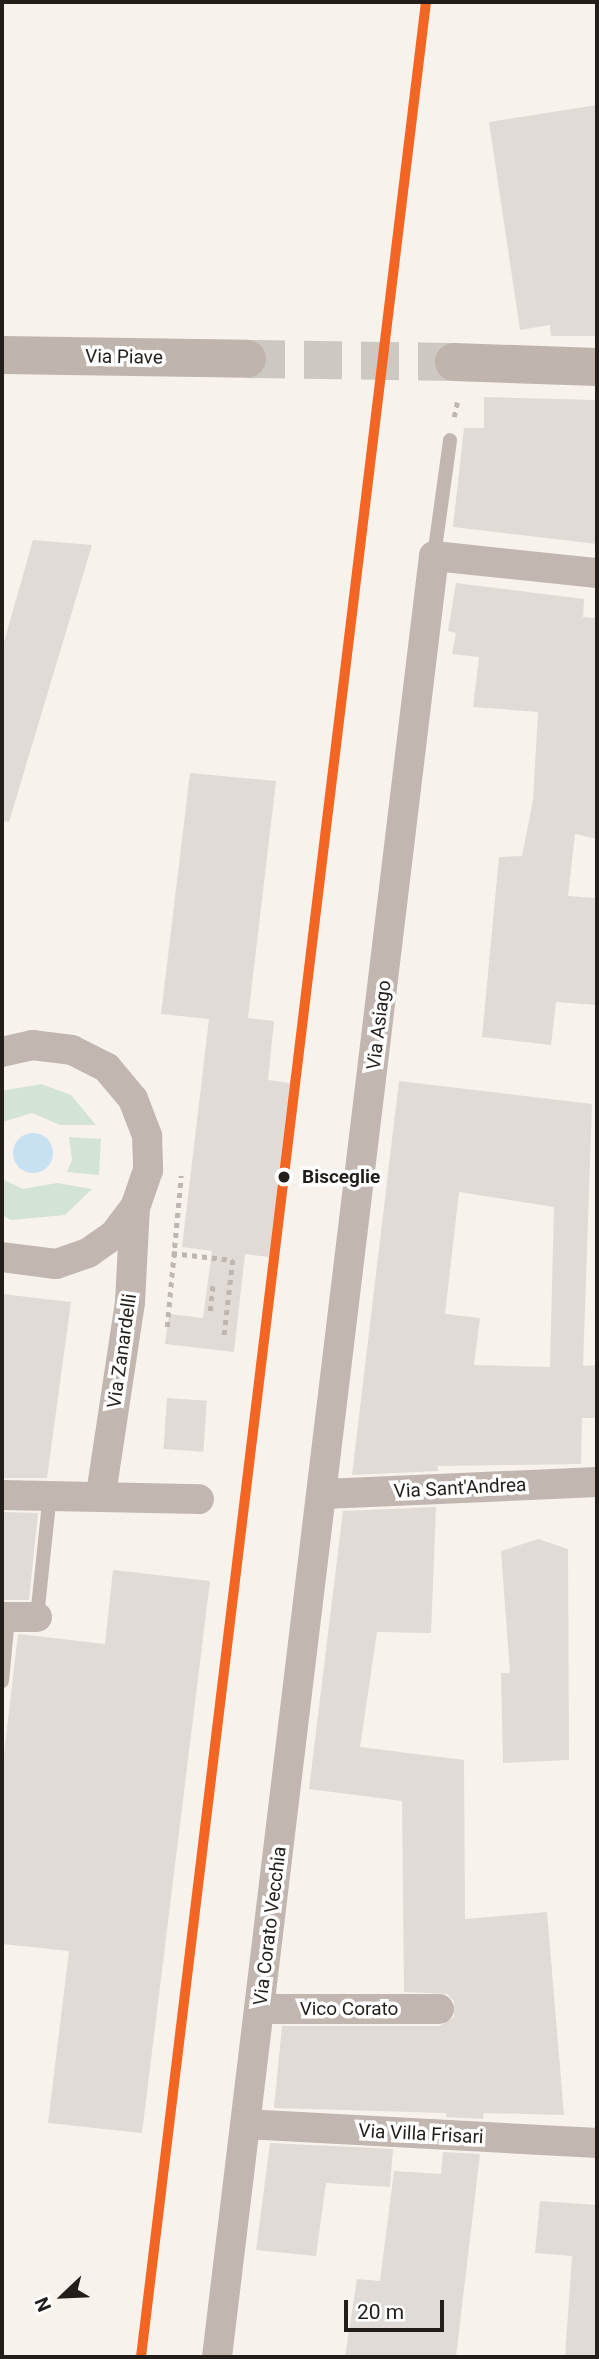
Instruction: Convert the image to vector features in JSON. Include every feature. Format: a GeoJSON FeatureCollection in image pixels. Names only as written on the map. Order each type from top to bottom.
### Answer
{"type":"FeatureCollection","features":[{"type":"Feature","properties":{"kind":"street","name":"Via Piave"},"geometry":{"type":"LineString","coordinates":[[2,355],[247,359]]}},
{"type":"Feature","properties":{"kind":"street"},"geometry":{"type":"LineString","coordinates":[[460,363],[597,367]]}},
{"type":"Feature","properties":{"kind":"street"},"geometry":{"type":"LineString","coordinates":[[434,556],[597,573]]}},
{"type":"Feature","properties":{"kind":"street","name":"Via Asiago"},"geometry":{"type":"LineString","coordinates":[[324,1494],[434,556]]}},
{"type":"Feature","properties":{"kind":"street"},"geometry":{"type":"LineString","coordinates":[[2,1052],[32,1045],[72,1050],[107,1069],[133,1099],[147,1136],[148,1170],[135,1207],[116,1234],[88,1253],[56,1264],[2,1257]]}},
{"type":"Feature","properties":{"kind":"street","name":"Via Zanardelli"},"geometry":{"type":"LineString","coordinates":[[101,1494],[130,1303],[135,1207]]}},
{"type":"Feature","properties":{"kind":"street","name":"Via Sant'Andrea"},"geometry":{"type":"LineString","coordinates":[[324,1494],[597,1482]]}},
{"type":"Feature","properties":{"kind":"street"},"geometry":{"type":"LineString","coordinates":[[2,1495],[101,1494],[199,1499]]}},
{"type":"Feature","properties":{"kind":"street","name":"Via Corato Vecchia"},"geometry":{"type":"LineString","coordinates":[[217,2357],[324,1494]]}},
{"type":"Feature","properties":{"kind":"street","name":"Vico Corato"},"geometry":{"type":"LineString","coordinates":[[260,2009],[439,2009]]}},
{"type":"Feature","properties":{"kind":"street","name":"Via Villa Frisari"},"geometry":{"type":"LineString","coordinates":[[246,2124],[585,2142]]}},
{"type":"Feature","properties":{"kind":"lane"},"geometry":{"type":"LineString","coordinates":[[434,556],[450,440]]}},
{"type":"Feature","properties":{"kind":"lane"},"geometry":{"type":"LineString","coordinates":[[2,1681],[15,1617],[50,1494]]}},
{"type":"Feature","properties":{"kind":"path"},"geometry":{"type":"LineString","coordinates":[[450,440],[460,363]]}},
{"type":"Feature","properties":{"kind":"path"},"geometry":{"type":"LineString","coordinates":[[167,1327],[172,1253],[182,1172]]}},
{"type":"Feature","properties":{"kind":"path"},"geometry":{"type":"LineString","coordinates":[[172,1253],[233,1260],[224,1338]]}},
{"type":"Feature","properties":{"kind":"path"},"geometry":{"type":"LineString","coordinates":[[210,1311],[213,1283]]}},
{"type":"Feature","properties":{"kind":"green space"},"geometry":{"type":"Polygon","coordinates":[[[41,1084],[71,1095],[96,1125],[60,1125],[32,1113],[2,1122],[2,1091],[41,1084]]]}},
{"type":"Feature","properties":{"kind":"green space"},"geometry":{"type":"Polygon","coordinates":[[[69,1137],[101,1139],[99,1175],[67,1172],[72,1160],[69,1137]]]}},
{"type":"Feature","properties":{"kind":"green space"},"geometry":{"type":"Polygon","coordinates":[[[2,1179],[23,1189],[57,1183],[92,1189],[65,1215],[11,1220],[2,1215],[2,1179]]]}},
{"type":"Feature","properties":{"kind":"water"},"geometry":{"type":"Polygon","coordinates":[[[33,1133],[41,1134],[47,1139],[52,1145],[52,1161],[47,1167],[41,1172],[33,1173],[25,1172],[19,1167],[14,1161],[13,1153],[14,1145],[19,1139],[25,1134],[33,1133]]]}},
{"type":"Feature","properties":{"kind":"building"},"geometry":{"type":"Polygon","coordinates":[[[597,105],[597,336],[551,336],[550,325],[520,330],[489,122],[597,105]]]}},
{"type":"Feature","properties":{"kind":"building"},"geometry":{"type":"Polygon","coordinates":[[[484,397],[597,400],[597,544],[453,527],[464,428],[484,428],[484,397]]]}},
{"type":"Feature","properties":{"kind":"building"},"geometry":{"type":"Polygon","coordinates":[[[33,540],[92,545],[9,822],[2,821],[2,649],[33,540]]]}},
{"type":"Feature","properties":{"kind":"building"},"geometry":{"type":"Polygon","coordinates":[[[456,583],[584,599],[583,617],[597,618],[597,839],[575,834],[568,896],[597,898],[597,1005],[556,1002],[551,1045],[482,1037],[499,857],[522,856],[533,800],[538,712],[473,707],[479,657],[452,654],[456,633],[448,631],[456,583]]]}},
{"type":"Feature","properties":{"kind":"building"},"geometry":{"type":"Polygon","coordinates":[[[190,773],[276,781],[248,1018],[274,1021],[268,1080],[290,1083],[269,1257],[245,1254],[234,1352],[165,1344],[169,1314],[203,1318],[212,1251],[182,1247],[209,1019],[161,1014],[190,773]]]}},
{"type":"Feature","properties":{"kind":"building"},"geometry":{"type":"Polygon","coordinates":[[[399,1081],[592,1104],[583,1366],[597,1365],[597,1418],[582,1418],[581,1464],[438,1466],[438,1471],[352,1475],[399,1081]],[[459,1192],[445,1314],[480,1318],[474,1365],[550,1367],[554,1207],[459,1192]]]}},
{"type":"Feature","properties":{"kind":"building"},"geometry":{"type":"Polygon","coordinates":[[[2,1294],[71,1302],[47,1478],[2,1478],[2,1294]]]}},
{"type":"Feature","properties":{"kind":"building"},"geometry":{"type":"Polygon","coordinates":[[[167,1398],[207,1401],[203,1452],[163,1449],[167,1398]]]}},
{"type":"Feature","properties":{"kind":"building"},"geometry":{"type":"Polygon","coordinates":[[[436,1507],[431,1633],[377,1632],[360,1747],[464,1760],[465,1919],[547,1912],[564,2115],[484,2113],[483,2119],[446,2117],[446,2113],[274,2108],[282,2026],[439,2026],[454,2017],[454,2001],[447,1994],[404,1992],[402,1801],[309,1789],[343,1511],[436,1507]]]}},
{"type":"Feature","properties":{"kind":"building"},"geometry":{"type":"Polygon","coordinates":[[[2,1512],[38,1513],[29,1600],[2,1600],[2,1512]]]}},
{"type":"Feature","properties":{"kind":"building"},"geometry":{"type":"Polygon","coordinates":[[[538,1539],[568,1549],[569,1760],[503,1763],[501,1673],[510,1673],[501,1551],[538,1539]]]}},
{"type":"Feature","properties":{"kind":"building"},"geometry":{"type":"Polygon","coordinates":[[[113,1570],[210,1581],[142,2133],[48,2123],[69,1951],[2,1944],[2,1771],[18,1634],[105,1644],[113,1570]]]}},
{"type":"Feature","properties":{"kind":"building"},"geometry":{"type":"Polygon","coordinates":[[[270,2143],[393,2149],[390,2187],[326,2183],[316,2256],[256,2250],[270,2143]]]}},
{"type":"Feature","properties":{"kind":"building"},"geometry":{"type":"Polygon","coordinates":[[[443,2152],[480,2154],[456,2357],[345,2357],[357,2279],[380,2281],[394,2171],[441,2174],[443,2152]]]}},
{"type":"Feature","properties":{"kind":"building"},"geometry":{"type":"Polygon","coordinates":[[[540,2201],[597,2205],[597,2357],[565,2357],[572,2256],[535,2253],[540,2201]]]}},
{"type":"Feature","properties":{"kind":"tunnel"},"geometry":{"type":"LineString","coordinates":[[247,359],[454,362]]}},
{"type":"Feature","properties":{"kind":"transit line"},"geometry":{"type":"LineString","coordinates":[[141,2357],[426,2]]}},
{"type":"Feature","properties":{"kind":"place","name":"Bisceglie"},"geometry":{"type":"Point","coordinates":[284,1177]}}]}
